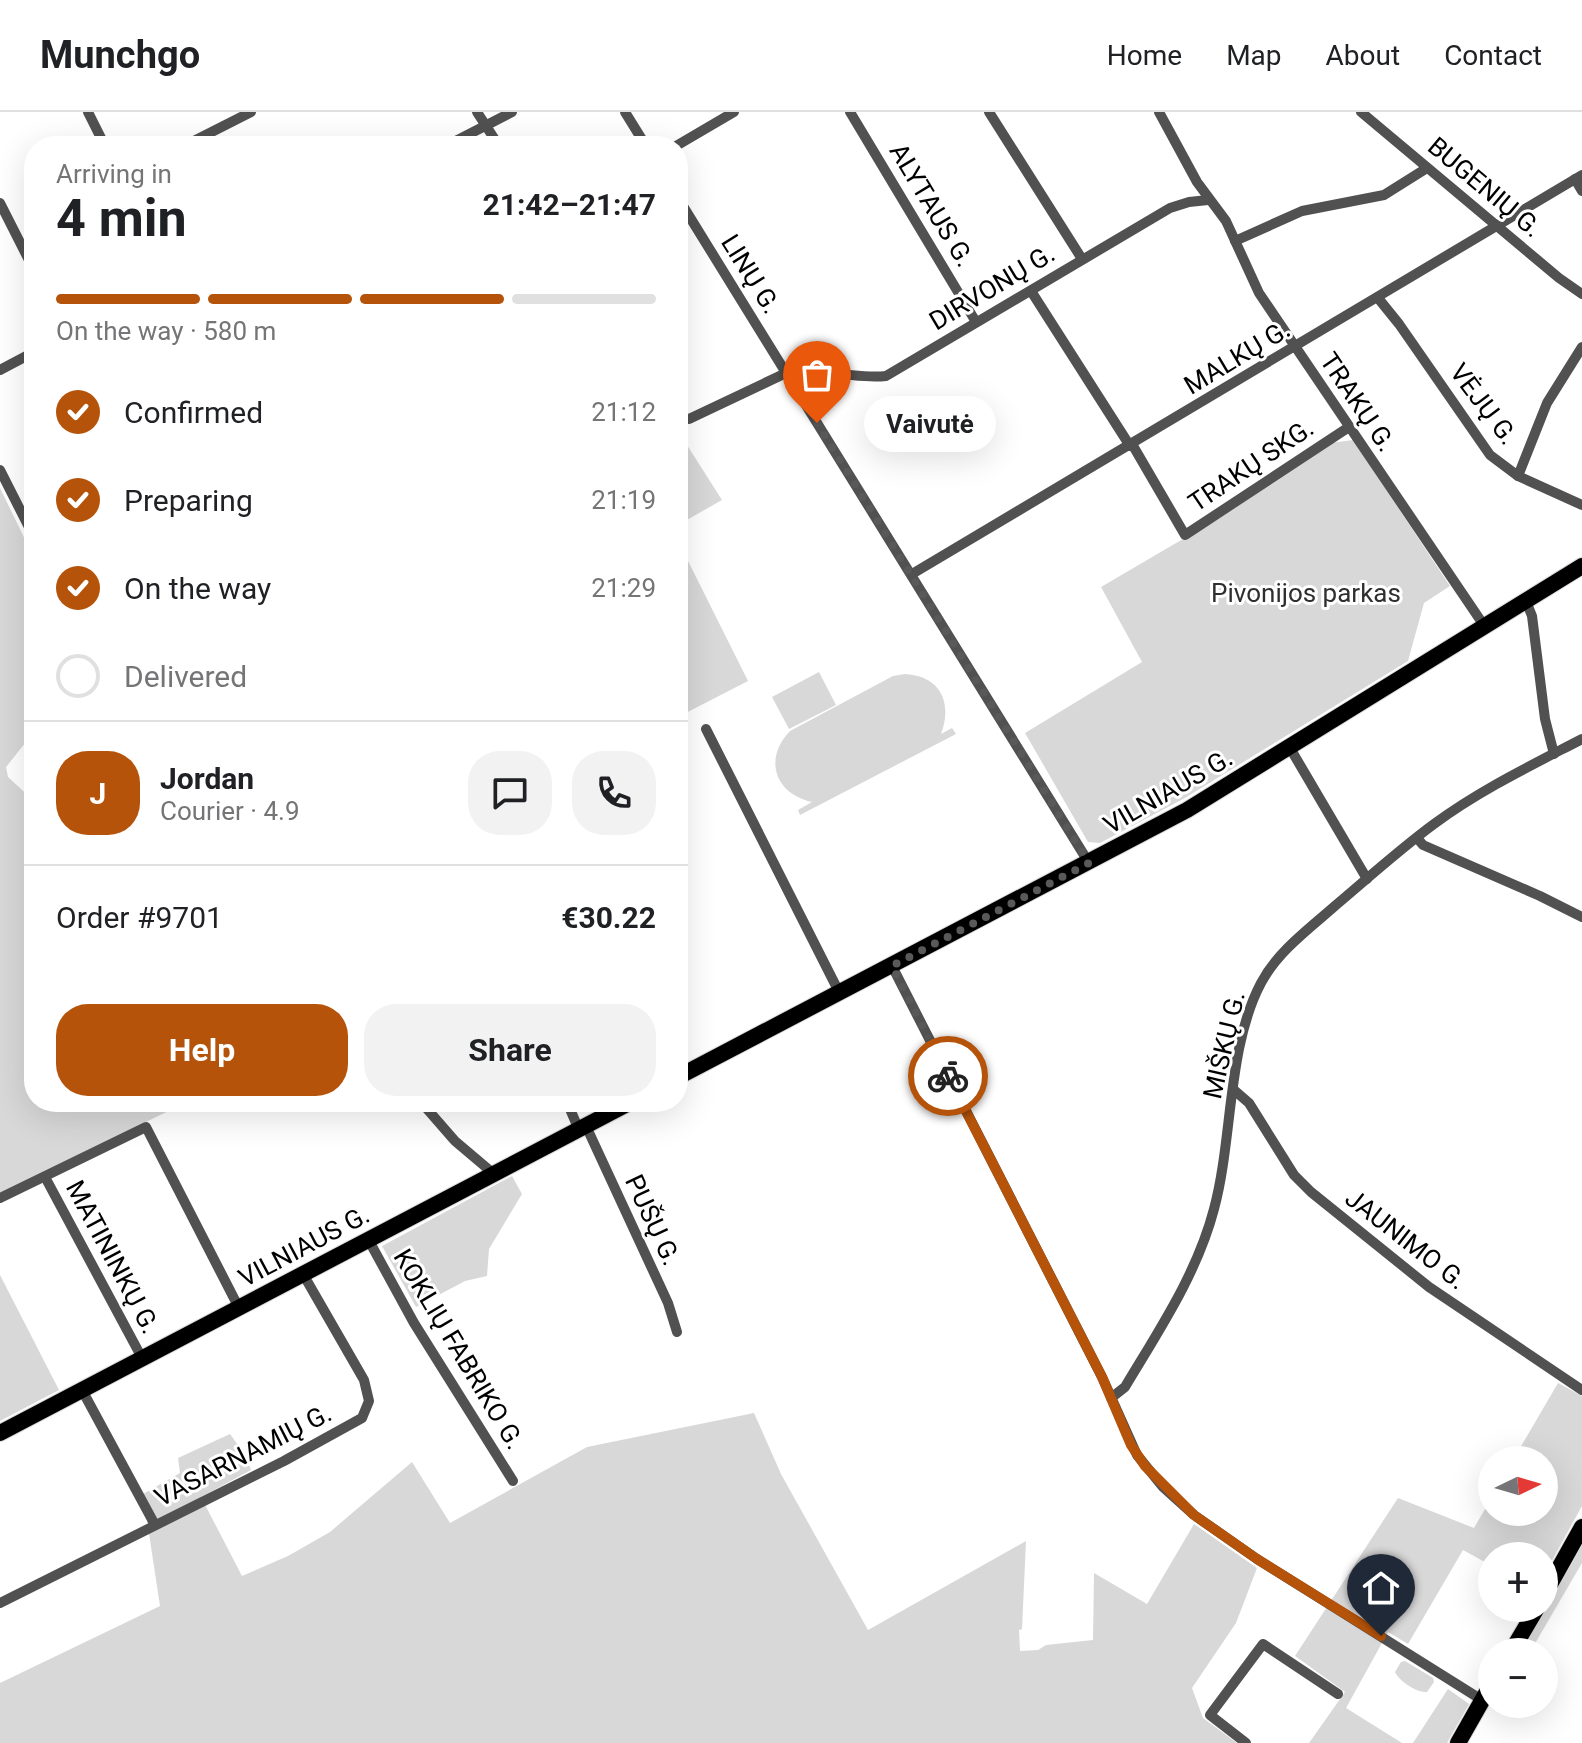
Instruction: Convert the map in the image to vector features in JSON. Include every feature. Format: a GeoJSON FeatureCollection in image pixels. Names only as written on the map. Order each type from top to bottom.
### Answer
{"type":"FeatureCollection","features":[{"type":"Feature","properties":{"kind":"main road","name":"VILNIAUS G."},"geometry":{"type":"LineString","coordinates":[[688,1072],[1187,810],[1582,566]]}},
{"type":"Feature","properties":{"kind":"main road","name":"VILNIAUS G."},"geometry":{"type":"LineString","coordinates":[[0,1433],[612,1112]]}},
{"type":"Feature","properties":{"kind":"main road"},"geometry":{"type":"LineString","coordinates":[[1558,1570],[1582,1527]]}},
{"type":"Feature","properties":{"kind":"main road"},"geometry":{"type":"LineString","coordinates":[[1458,1743],[1478,1707]]}},
{"type":"Feature","properties":{"kind":"street"},"geometry":{"type":"LineString","coordinates":[[88,112],[100,136]]}},
{"type":"Feature","properties":{"kind":"street"},"geometry":{"type":"LineString","coordinates":[[204,136],[251,112]]}},
{"type":"Feature","properties":{"kind":"street"},"geometry":{"type":"LineString","coordinates":[[477,112],[492,136]]}},
{"type":"Feature","properties":{"kind":"street"},"geometry":{"type":"LineString","coordinates":[[466,136],[512,112]]}},
{"type":"Feature","properties":{"kind":"street"},"geometry":{"type":"LineString","coordinates":[[625,112],[640,136]]}},
{"type":"Feature","properties":{"kind":"street"},"geometry":{"type":"LineString","coordinates":[[688,139],[734,112]]}},
{"type":"Feature","properties":{"kind":"street","name":"ALYTAUS G."},"geometry":{"type":"LineString","coordinates":[[850,112],[976,322]]}},
{"type":"Feature","properties":{"kind":"street"},"geometry":{"type":"LineString","coordinates":[[989,112],[1082,259]]}},
{"type":"Feature","properties":{"kind":"street","name":"TRAKŲ G."},"geometry":{"type":"LineString","coordinates":[[1159,112],[1208,200],[1218,207],[1259,293],[1485,627]]}},
{"type":"Feature","properties":{"kind":"street","name":"BUGENIŲ G."},"geometry":{"type":"LineString","coordinates":[[1361,112],[1582,294]]}},
{"type":"Feature","properties":{"kind":"street"},"geometry":{"type":"LineString","coordinates":[[1235,241],[1302,211],[1384,195],[1427,168]]}},
{"type":"Feature","properties":{"kind":"street"},"geometry":{"type":"LineString","coordinates":[[1578,177],[1582,191]]}},
{"type":"Feature","properties":{"kind":"street","name":"MALKŲ G."},"geometry":{"type":"LineString","coordinates":[[912,574],[1578,177]]}},
{"type":"Feature","properties":{"kind":"street","name":"DIRVONŲ G."},"geometry":{"type":"LineString","coordinates":[[793,384],[810,376],[831,372],[886,376],[1170,208],[1208,200]]}},
{"type":"Feature","properties":{"kind":"street"},"geometry":{"type":"LineString","coordinates":[[0,203],[24,250]]}},
{"type":"Feature","properties":{"kind":"street","name":"LINŲ G."},"geometry":{"type":"LineString","coordinates":[[688,214],[1089,863]]}},
{"type":"Feature","properties":{"kind":"street"},"geometry":{"type":"LineString","coordinates":[[1031,291],[1131,445]]}},
{"type":"Feature","properties":{"kind":"street","name":"VĖJŲ G."},"geometry":{"type":"LineString","coordinates":[[1378,298],[1490,455],[1518,476],[1582,505]]}},
{"type":"Feature","properties":{"kind":"street"},"geometry":{"type":"LineString","coordinates":[[1518,476],[1547,403],[1582,347]]}},
{"type":"Feature","properties":{"kind":"street"},"geometry":{"type":"LineString","coordinates":[[0,370],[24,357]]}},
{"type":"Feature","properties":{"kind":"street"},"geometry":{"type":"LineString","coordinates":[[688,419],[786,373]]}},
{"type":"Feature","properties":{"kind":"street","name":"TRAKŲ SKG."},"geometry":{"type":"LineString","coordinates":[[1131,445],[1185,535],[1349,427]]}},
{"type":"Feature","properties":{"kind":"street"},"geometry":{"type":"LineString","coordinates":[[0,470],[24,517]]}},
{"type":"Feature","properties":{"kind":"street"},"geometry":{"type":"LineString","coordinates":[[1526,601],[1532,616],[1545,719],[1554,754]]}},
{"type":"Feature","properties":{"kind":"street"},"geometry":{"type":"LineString","coordinates":[[706,729],[839,992]]}},
{"type":"Feature","properties":{"kind":"street","name":"MIŠKŲ G."},"geometry":{"type":"LineString","coordinates":[[1111,1398],[1125,1387],[1181,1292],[1198,1256],[1217,1196],[1246,1025],[1260,984],[1280,955],[1417,838],[1468,801],[1582,739]]}},
{"type":"Feature","properties":{"kind":"street"},"geometry":{"type":"LineString","coordinates":[[1290,748],[1367,879]]}},
{"type":"Feature","properties":{"kind":"street"},"geometry":{"type":"LineString","coordinates":[[1417,838],[1423,845],[1582,917]]}},
{"type":"Feature","properties":{"kind":"street"},"geometry":{"type":"LineString","coordinates":[[892,966],[1137,1455],[1163,1487],[1194,1515],[1257,1559],[1478,1697]]}},
{"type":"Feature","properties":{"kind":"street","name":"JAUNIMO G."},"geometry":{"type":"LineString","coordinates":[[1234,1090],[1249,1103],[1294,1175],[1311,1192],[1429,1287],[1582,1390]]}},
{"type":"Feature","properties":{"kind":"street"},"geometry":{"type":"LineString","coordinates":[[430,1112],[455,1141],[494,1174]]}},
{"type":"Feature","properties":{"kind":"street","name":"PUŠŲ G."},"geometry":{"type":"LineString","coordinates":[[573,1112],[668,1303],[677,1332]]}},
{"type":"Feature","properties":{"kind":"street","name":"MATININKŲ G."},"geometry":{"type":"LineString","coordinates":[[0,1198],[146,1127],[239,1308]]}},
{"type":"Feature","properties":{"kind":"street","name":"MATININKŲ G."},"geometry":{"type":"LineString","coordinates":[[45,1177],[142,1358]]}},
{"type":"Feature","properties":{"kind":"street","name":"KOKLIŲ FABRIKO G."},"geometry":{"type":"LineString","coordinates":[[368,1239],[414,1323],[513,1481]]}},
{"type":"Feature","properties":{"kind":"street","name":"VASARNAMIŲ G."},"geometry":{"type":"LineString","coordinates":[[0,1603],[284,1461],[362,1418],[369,1401],[364,1380],[303,1274]]}},
{"type":"Feature","properties":{"kind":"street"},"geometry":{"type":"LineString","coordinates":[[82,1390],[155,1525]]}},
{"type":"Feature","properties":{"kind":"street"},"geometry":{"type":"LineString","coordinates":[[1246,1743],[1210,1715],[1263,1644],[1338,1694]]}},
{"type":"Feature","properties":{"kind":"green space","name":"Pivonijos parkas"},"geometry":{"type":"Polygon","coordinates":[[[1353,440],[1450,586],[1424,603],[1408,661],[1185,798],[1100,843],[1088,842],[1025,733],[1142,662],[1101,587],[1188,536],[1330,443],[1353,440]]]}},
{"type":"Feature","properties":{"kind":"green space"},"geometry":{"type":"Polygon","coordinates":[[[688,447],[722,500],[688,519],[688,447]]]}},
{"type":"Feature","properties":{"kind":"green space"},"geometry":{"type":"Polygon","coordinates":[[[0,488],[24,537],[24,744],[6,767],[8,777],[24,792],[24,1112],[166,1112],[0,1193],[0,488]]]}},
{"type":"Feature","properties":{"kind":"green space"},"geometry":{"type":"Polygon","coordinates":[[[688,561],[748,681],[688,712],[688,561]]]}},
{"type":"Feature","properties":{"kind":"green space"},"geometry":{"type":"Polygon","coordinates":[[[819,672],[836,705],[789,729],[772,697],[819,672]]]}},
{"type":"Feature","properties":{"kind":"green space"},"geometry":{"type":"Polygon","coordinates":[[[905,674],[935,685],[944,701],[941,734],[952,728],[956,734],[800,815],[798,810],[812,802],[789,791],[777,774],[775,764],[782,742],[790,731],[893,676],[905,674]]]}},
{"type":"Feature","properties":{"kind":"green space"},"geometry":{"type":"Polygon","coordinates":[[[512,1176],[522,1194],[489,1249],[487,1276],[465,1281],[416,1307],[382,1246],[512,1176]]]}},
{"type":"Feature","properties":{"kind":"green space"},"geometry":{"type":"Polygon","coordinates":[[[0,1275],[59,1390],[0,1421],[0,1275]]]}},
{"type":"Feature","properties":{"kind":"green space"},"geometry":{"type":"Polygon","coordinates":[[[1558,1383],[1582,1396],[1582,1506],[1558,1550],[1558,1542],[1478,1542],[1478,1558],[1463,1550],[1408,1644],[1388,1632],[1346,1708],[1402,1743],[1309,1743],[1345,1692],[1295,1656],[1398,1498],[1474,1528],[1478,1521],[1478,1526],[1558,1526],[1558,1446],[1521,1446],[1558,1383]]]}},
{"type":"Feature","properties":{"kind":"green space"},"geometry":{"type":"Polygon","coordinates":[[[754,1413],[781,1474],[868,1630],[1026,1541],[1020,1651],[1093,1640],[1094,1573],[1147,1604],[1194,1524],[1257,1568],[1236,1623],[1192,1688],[1203,1718],[1237,1743],[0,1743],[0,1683],[160,1606],[143,1494],[180,1473],[178,1458],[230,1434],[246,1456],[251,1470],[201,1497],[242,1576],[288,1556],[330,1532],[412,1462],[450,1523],[587,1447],[754,1413]]]}},
{"type":"Feature","properties":{"kind":"green space"},"geometry":{"type":"Polygon","coordinates":[[[1582,1540],[1582,1563],[1558,1604],[1558,1582],[1582,1540]]]}},
{"type":"Feature","properties":{"kind":"green space"},"geometry":{"type":"Polygon","coordinates":[[[1535,1622],[1548,1622],[1538,1638],[1526,1638],[1535,1622]]]}},
{"type":"Feature","properties":{"kind":"green space"},"geometry":{"type":"Polygon","coordinates":[[[1405,1661],[1433,1678],[1434,1682],[1427,1692],[1404,1683],[1397,1675],[1395,1672],[1405,1661]]]}},
{"type":"Feature","properties":{"kind":"green space"},"geometry":{"type":"Polygon","coordinates":[[[1448,1689],[1469,1704],[1447,1743],[1413,1743],[1448,1689]]]}},
{"type":"Feature","properties":{"kind":"way so far"},"geometry":{"type":"LineString","coordinates":[[817,423],[1089,863],[892,966],[948,1076]]}},
{"type":"Feature","properties":{"kind":"place","name":"Vaivutė"},"geometry":{"type":"Point","coordinates":[817,423]}},
{"type":"Feature","properties":{"kind":"route"},"geometry":{"type":"LineString","coordinates":[[948,1076],[1102,1377],[1131,1445],[1145,1466],[1194,1515],[1257,1559],[1381,1636]]}}]}
